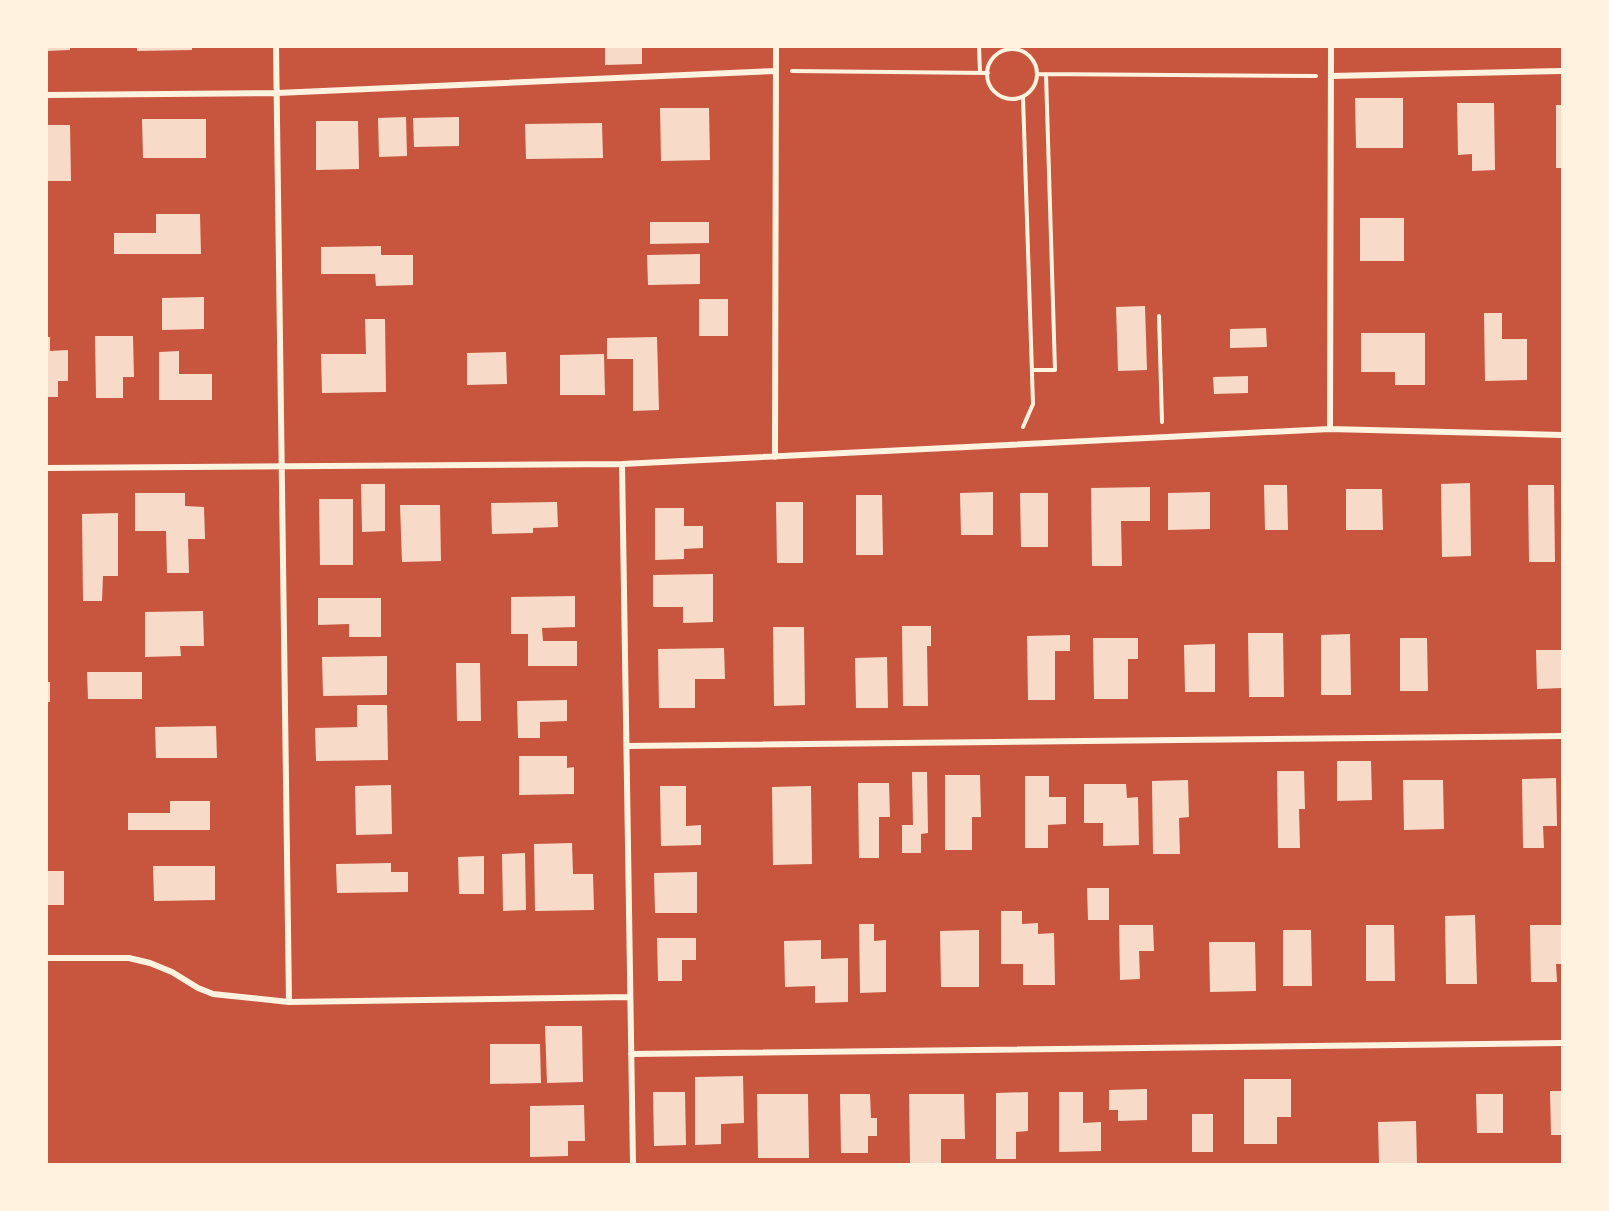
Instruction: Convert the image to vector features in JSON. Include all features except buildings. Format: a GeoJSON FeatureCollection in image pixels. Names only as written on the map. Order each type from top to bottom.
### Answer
{"type":"FeatureCollection","features":[{"type":"Feature","properties":{"kind":"street"},"geometry":{"type":"LineString","coordinates":[[276,46],[289,1002]]}},
{"type":"Feature","properties":{"kind":"street"},"geometry":{"type":"LineString","coordinates":[[775,457],[776,46]]}},
{"type":"Feature","properties":{"kind":"street"},"geometry":{"type":"LineString","coordinates":[[1330,429],[1331,46]]}},
{"type":"Feature","properties":{"kind":"street"},"geometry":{"type":"LineString","coordinates":[[46,95],[277,93],[776,71]]}},
{"type":"Feature","properties":{"kind":"street"},"geometry":{"type":"LineString","coordinates":[[1331,76],[1563,71]]}},
{"type":"Feature","properties":{"kind":"street"},"geometry":{"type":"LineString","coordinates":[[46,468],[622,464],[1330,429],[1563,435]]}},
{"type":"Feature","properties":{"kind":"street"},"geometry":{"type":"LineString","coordinates":[[622,464],[633,1164]]}},
{"type":"Feature","properties":{"kind":"street"},"geometry":{"type":"LineString","coordinates":[[627,746],[1563,736]]}},
{"type":"Feature","properties":{"kind":"street"},"geometry":{"type":"LineString","coordinates":[[46,958],[129,958],[172,972],[198,988],[213,994],[289,1002],[630,997]]}},
{"type":"Feature","properties":{"kind":"street"},"geometry":{"type":"LineString","coordinates":[[631,1054],[1563,1043]]}},
{"type":"Feature","properties":{"kind":"path"},"geometry":{"type":"LineString","coordinates":[[979,46],[980,73]]}},
{"type":"Feature","properties":{"kind":"path"},"geometry":{"type":"LineString","coordinates":[[1002,49],[1021,51],[1035,64],[1036,83],[1023,97],[1003,98],[989,83],[990,64],[1002,49]]}},
{"type":"Feature","properties":{"kind":"path"},"geometry":{"type":"LineString","coordinates":[[776,71],[988,73]]}},
{"type":"Feature","properties":{"kind":"path"},"geometry":{"type":"LineString","coordinates":[[1037,74],[1331,76]]}},
{"type":"Feature","properties":{"kind":"path"},"geometry":{"type":"LineString","coordinates":[[1032,370],[1055,370],[1046,74]]}},
{"type":"Feature","properties":{"kind":"path"},"geometry":{"type":"LineString","coordinates":[[1015,445],[1033,404],[1023,97]]}},
{"type":"Feature","properties":{"kind":"path"},"geometry":{"type":"LineString","coordinates":[[1159,316],[1163,437]]}}]}
